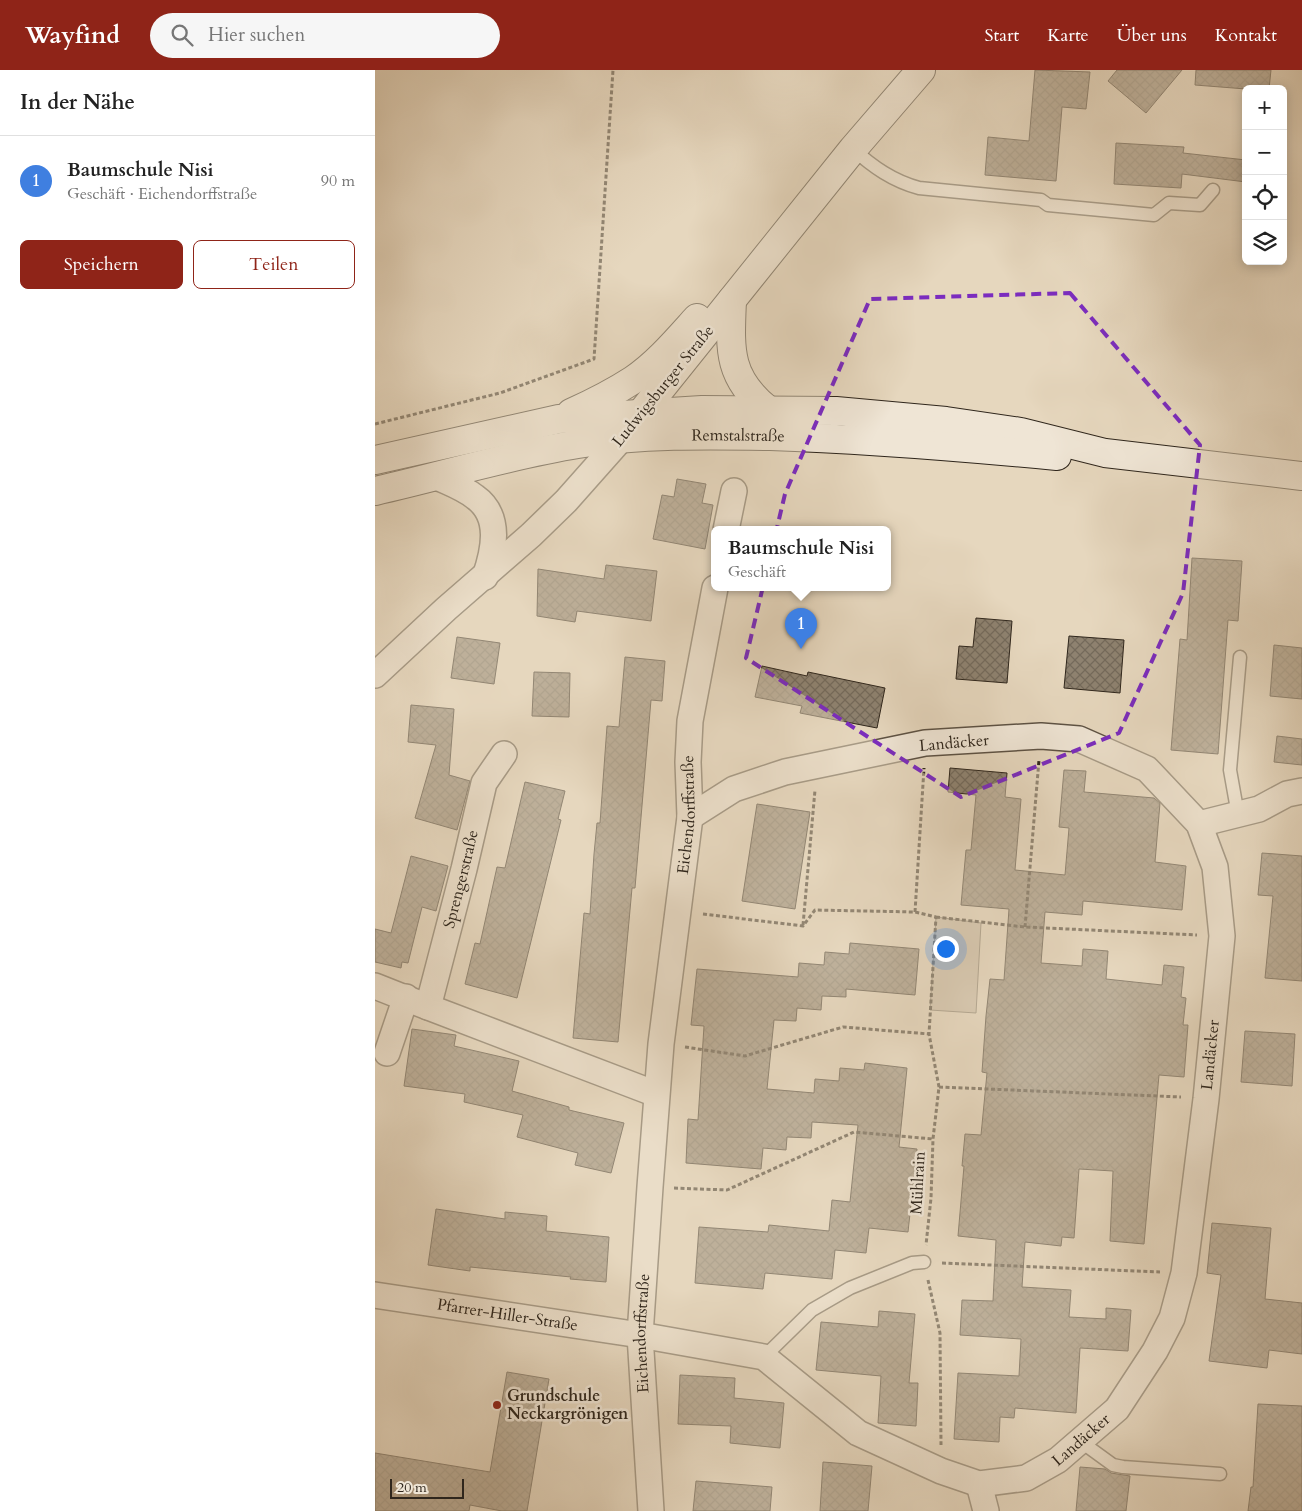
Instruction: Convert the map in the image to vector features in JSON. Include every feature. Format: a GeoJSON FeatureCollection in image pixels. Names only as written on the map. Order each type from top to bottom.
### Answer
{"type":"FeatureCollection","features":[{"type":"Feature","properties":{"kind":"main road","name":"Ludwigsburger Straße"},"geometry":{"type":"LineString","coordinates":[[621,439],[853,149],[921,70]]}},
{"type":"Feature","properties":{"kind":"main road"},"geometry":{"type":"LineString","coordinates":[[559,419],[598,401],[634,379],[679,339],[703,311],[732,300],[730,342],[735,368],[754,398],[768,410]]}},
{"type":"Feature","properties":{"kind":"main road"},"geometry":{"type":"LineString","coordinates":[[375,460],[559,419],[641,413],[768,410],[836,411],[946,421],[1021,432],[1105,453],[1302,476]]}},
{"type":"Feature","properties":{"kind":"main road","name":"Remstalstraße"},"geometry":{"type":"LineString","coordinates":[[375,491],[535,452],[621,439],[707,436],[825,438],[981,448],[1086,458],[1105,453]]}},
{"type":"Feature","properties":{"kind":"street","name":"Ludwigsburger Straße"},"geometry":{"type":"LineString","coordinates":[[375,675],[446,609],[531,535],[566,501],[621,439]]}},
{"type":"Feature","properties":{"kind":"street"},"geometry":{"type":"LineString","coordinates":[[437,477],[477,497],[486,508],[492,521],[493,553],[485,577]]}},
{"type":"Feature","properties":{"kind":"street"},"geometry":{"type":"LineString","coordinates":[[727,526],[733,491]]}},
{"type":"Feature","properties":{"kind":"street","name":"Eichendorffstraße"},"geometry":{"type":"LineString","coordinates":[[651,1511],[640,1335],[656,1094],[690,816],[688,762],[690,721],[714,591]]}},
{"type":"Feature","properties":{"kind":"street","name":"Landäcker"},"geometry":{"type":"LineString","coordinates":[[640,1335],[764,1357],[858,1433],[941,1471],[979,1484],[1026,1478],[1058,1460],[1117,1410],[1155,1351],[1172,1318],[1184,1273],[1206,1099],[1222,936],[1215,867],[1199,824],[1147,769],[1079,739],[1041,736],[925,744],[785,772],[734,789],[690,816]]}},
{"type":"Feature","properties":{"kind":"street","name":"Sprengerstraße"},"geometry":{"type":"LineString","coordinates":[[387,1053],[417,1002],[464,870],[484,783],[503,754]]}},
{"type":"Feature","properties":{"kind":"street"},"geometry":{"type":"LineString","coordinates":[[1199,824],[1259,809],[1287,794],[1302,791]]}},
{"type":"Feature","properties":{"kind":"street"},"geometry":{"type":"LineString","coordinates":[[375,986],[656,1094]]}},
{"type":"Feature","properties":{"kind":"street","name":"Pfarrer-Hiller-Straße"},"geometry":{"type":"LineString","coordinates":[[375,1295],[640,1335]]}},
{"type":"Feature","properties":{"kind":"street"},"geometry":{"type":"LineString","coordinates":[[979,1484],[986,1511]]}},
{"type":"Feature","properties":{"kind":"lane"},"geometry":{"type":"LineString","coordinates":[[853,149],[869,163],[902,183],[919,188],[1041,200],[1048,205],[1153,215],[1169,204],[1200,205],[1213,190]]}},
{"type":"Feature","properties":{"kind":"lane"},"geometry":{"type":"LineString","coordinates":[[1238,814],[1231,770],[1240,657]]}},
{"type":"Feature","properties":{"kind":"lane"},"geometry":{"type":"LineString","coordinates":[[764,1357],[812,1310],[850,1288],[912,1263],[924,1262]]}},
{"type":"Feature","properties":{"kind":"lane"},"geometry":{"type":"LineString","coordinates":[[1080,1441],[1113,1464],[1123,1467],[1220,1474]]}},
{"type":"Feature","properties":{"kind":"path"},"geometry":{"type":"LineString","coordinates":[[375,424],[500,393],[594,359],[613,70]]}},
{"type":"Feature","properties":{"kind":"path"},"geometry":{"type":"LineString","coordinates":[[1025,927],[1041,736]]}},
{"type":"Feature","properties":{"kind":"path"},"geometry":{"type":"LineString","coordinates":[[915,912],[925,744]]}},
{"type":"Feature","properties":{"kind":"path"},"geometry":{"type":"LineString","coordinates":[[803,926],[817,767]]}},
{"type":"Feature","properties":{"kind":"path"},"geometry":{"type":"LineString","coordinates":[[803,926],[815,910],[915,912],[936,917],[1025,927],[1222,936]]}},
{"type":"Feature","properties":{"kind":"path"},"geometry":{"type":"LineString","coordinates":[[679,911],[803,926]]}},
{"type":"Feature","properties":{"kind":"path","name":"Mühlrain"},"geometry":{"type":"LineString","coordinates":[[936,917],[929,1034],[939,1087],[933,1139],[931,1198],[924,1262],[940,1333],[942,1393],[941,1471]]}},
{"type":"Feature","properties":{"kind":"path"},"geometry":{"type":"LineString","coordinates":[[661,1044],[745,1056],[843,1027],[929,1034]]}},
{"type":"Feature","properties":{"kind":"path"},"geometry":{"type":"LineString","coordinates":[[939,1087],[1206,1099]]}},
{"type":"Feature","properties":{"kind":"path"},"geometry":{"type":"LineString","coordinates":[[650,1187],[727,1190],[854,1132],[933,1139]]}},
{"type":"Feature","properties":{"kind":"path"},"geometry":{"type":"LineString","coordinates":[[924,1262],[1184,1273]]}},
{"type":"Feature","properties":{"kind":"highlighted area"},"geometry":{"type":"Polygon","coordinates":[[[1070,293],[1200,445],[1183,593],[1119,733],[961,797],[746,658],[785,494],[870,299],[1070,293]]]}},
{"type":"Feature","properties":{"kind":"shaded area"},"geometry":{"type":"Polygon","coordinates":[[[936,917],[981,923],[976,1013],[930,1010],[936,917]]]}},
{"type":"Feature","properties":{"kind":"building"},"geometry":{"type":"Polygon","coordinates":[[[1035,70],[1090,72],[1086,109],[1062,107],[1056,181],[985,175],[988,137],[1029,141],[1035,70]]]}},
{"type":"Feature","properties":{"kind":"building"},"geometry":{"type":"Polygon","coordinates":[[[1117,70],[1182,70],[1146,113],[1108,81],[1117,70]]]}},
{"type":"Feature","properties":{"kind":"building"},"geometry":{"type":"Polygon","coordinates":[[[1196,70],[1271,70],[1269,85],[1242,85],[1242,89],[1195,85],[1196,70]]]}},
{"type":"Feature","properties":{"kind":"building"},"geometry":{"type":"Polygon","coordinates":[[[1116,143],[1184,147],[1183,153],[1242,160],[1242,182],[1182,174],[1181,188],[1114,184],[1116,143]]]}},
{"type":"Feature","properties":{"kind":"building"},"geometry":{"type":"Polygon","coordinates":[[[677,479],[706,484],[702,503],[713,505],[705,549],[653,539],[662,495],[674,497],[677,479]]]}},
{"type":"Feature","properties":{"kind":"building"},"geometry":{"type":"Polygon","coordinates":[[[1192,558],[1242,561],[1238,621],[1228,620],[1218,754],[1171,750],[1180,639],[1187,640],[1192,558]]]}},
{"type":"Feature","properties":{"kind":"building"},"geometry":{"type":"Polygon","coordinates":[[[606,565],[657,571],[651,621],[577,611],[575,622],[537,616],[538,569],[604,579],[606,565]]]}},
{"type":"Feature","properties":{"kind":"building"},"geometry":{"type":"Polygon","coordinates":[[[976,618],[1012,621],[1007,683],[956,679],[959,646],[973,647],[976,618]]]}},
{"type":"Feature","properties":{"kind":"building"},"geometry":{"type":"Polygon","coordinates":[[[1069,636],[1124,640],[1120,693],[1064,688],[1069,636]]]}},
{"type":"Feature","properties":{"kind":"building"},"geometry":{"type":"Polygon","coordinates":[[[457,637],[500,643],[494,684],[451,678],[457,637]]]}},
{"type":"Feature","properties":{"kind":"building"},"geometry":{"type":"Polygon","coordinates":[[[1274,645],[1302,648],[1302,699],[1270,696],[1274,645]]]}},
{"type":"Feature","properties":{"kind":"building"},"geometry":{"type":"Polygon","coordinates":[[[625,657],[665,661],[662,701],[651,700],[635,888],[632,888],[618,1042],[573,1038],[584,913],[590,914],[597,823],[600,823],[607,726],[619,727],[625,657]]]}},
{"type":"Feature","properties":{"kind":"building"},"geometry":{"type":"Polygon","coordinates":[[[762,666],[807,676],[808,672],[885,688],[877,728],[800,713],[802,706],[755,697],[762,666]]]}},
{"type":"Feature","properties":{"kind":"building"},"geometry":{"type":"Polygon","coordinates":[[[534,672],[570,673],[569,717],[532,716],[534,672]]]}},
{"type":"Feature","properties":{"kind":"building"},"geometry":{"type":"Polygon","coordinates":[[[411,705],[454,709],[449,775],[470,781],[457,830],[415,818],[436,745],[408,742],[411,705]]]}},
{"type":"Feature","properties":{"kind":"building"},"geometry":{"type":"Polygon","coordinates":[[[1277,736],[1302,739],[1302,765],[1274,762],[1277,736]]]}},
{"type":"Feature","properties":{"kind":"building"},"geometry":{"type":"Polygon","coordinates":[[[950,768],[1007,773],[1005,797],[1021,799],[1015,870],[1065,875],[1069,828],[1059,827],[1064,770],[1086,771],[1084,792],[1154,798],[1160,803],[1155,862],[1186,866],[1182,910],[1083,901],[1082,915],[1045,912],[1041,963],[1082,966],[1083,949],[1108,951],[1106,979],[1162,985],[1164,965],[1184,967],[1181,997],[1186,998],[1183,1025],[1188,1025],[1184,1077],[1159,1075],[1144,1244],[1110,1241],[1113,1171],[1079,1169],[1074,1238],[1062,1237],[1061,1246],[1025,1242],[1022,1287],[1071,1290],[1069,1317],[1106,1319],[1106,1308],[1131,1310],[1128,1351],[1080,1348],[1076,1413],[1015,1408],[1014,1418],[1000,1417],[999,1442],[954,1439],[958,1373],[1019,1376],[1021,1339],[960,1335],[962,1300],[993,1301],[996,1240],[958,1236],[965,1134],[981,1135],[987,1073],[982,1072],[990,979],[1004,980],[1009,909],[961,905],[966,850],[971,850],[976,795],[948,792],[950,768]]]}},
{"type":"Feature","properties":{"kind":"building"},"geometry":{"type":"Polygon","coordinates":[[[525,782],[565,791],[558,819],[561,820],[517,998],[465,984],[475,943],[480,944],[497,867],[505,868],[525,782]]]}},
{"type":"Feature","properties":{"kind":"building"},"geometry":{"type":"Polygon","coordinates":[[[757,804],[810,812],[795,909],[742,901],[757,804]]]}},
{"type":"Feature","properties":{"kind":"building"},"geometry":{"type":"Polygon","coordinates":[[[1262,853],[1302,856],[1302,981],[1265,978],[1273,896],[1258,895],[1262,853]]]}},
{"type":"Feature","properties":{"kind":"building"},"geometry":{"type":"Polygon","coordinates":[[[411,856],[448,866],[436,911],[422,907],[408,963],[402,962],[401,968],[375,962],[375,929],[391,933],[411,856]]]}},
{"type":"Feature","properties":{"kind":"building"},"geometry":{"type":"Polygon","coordinates":[[[850,943],[919,949],[915,995],[846,989],[846,997],[822,996],[821,1010],[797,1008],[796,1021],[774,1020],[767,1089],[814,1093],[815,1079],[839,1081],[840,1068],[864,1070],[865,1063],[907,1068],[899,1147],[917,1149],[908,1232],[869,1228],[866,1253],[835,1250],[832,1279],[765,1273],[763,1289],[695,1283],[699,1227],[768,1232],[769,1225],[829,1231],[832,1200],[850,1202],[858,1125],[812,1122],[811,1138],[787,1137],[786,1150],[763,1148],[761,1169],[686,1163],[688,1119],[698,1120],[704,1026],[691,1025],[697,969],[798,977],[799,963],[824,965],[825,952],[849,954],[850,943]]]}},
{"type":"Feature","properties":{"kind":"building"},"geometry":{"type":"Polygon","coordinates":[[[412,1029],[456,1035],[454,1046],[519,1061],[512,1091],[569,1107],[569,1110],[624,1123],[611,1173],[575,1165],[578,1153],[517,1137],[523,1115],[464,1102],[465,1094],[404,1086],[412,1029]]]}},
{"type":"Feature","properties":{"kind":"building"},"geometry":{"type":"Polygon","coordinates":[[[1245,1031],[1295,1034],[1292,1086],[1241,1082],[1245,1031]]]}},
{"type":"Feature","properties":{"kind":"building"},"geometry":{"type":"Polygon","coordinates":[[[436,1209],[505,1219],[505,1212],[547,1216],[546,1231],[609,1237],[606,1282],[470,1267],[470,1271],[428,1265],[436,1209]]]}},
{"type":"Feature","properties":{"kind":"building"},"geometry":{"type":"Polygon","coordinates":[[[1212,1223],[1271,1228],[1265,1299],[1302,1303],[1302,1354],[1269,1350],[1267,1368],[1209,1361],[1221,1275],[1207,1273],[1212,1223]]]}},
{"type":"Feature","properties":{"kind":"building"},"geometry":{"type":"Polygon","coordinates":[[[879,1311],[915,1314],[909,1383],[918,1383],[916,1426],[878,1423],[881,1376],[816,1370],[821,1322],[878,1327],[879,1311]]]}},
{"type":"Feature","properties":{"kind":"building"},"geometry":{"type":"Polygon","coordinates":[[[507,1372],[549,1379],[527,1511],[502,1511],[470,1505],[469,1511],[375,1511],[375,1453],[490,1472],[507,1372]]]}},
{"type":"Feature","properties":{"kind":"building"},"geometry":{"type":"Polygon","coordinates":[[[680,1375],[735,1378],[734,1398],[784,1403],[780,1448],[730,1443],[731,1426],[678,1424],[680,1375]]]}},
{"type":"Feature","properties":{"kind":"building"},"geometry":{"type":"Polygon","coordinates":[[[1258,1404],[1302,1406],[1302,1511],[1248,1511],[1251,1487],[1253,1487],[1258,1404]]]}},
{"type":"Feature","properties":{"kind":"building"},"geometry":{"type":"Polygon","coordinates":[[[823,1462],[872,1466],[868,1511],[820,1511],[823,1462]]]}},
{"type":"Feature","properties":{"kind":"building"},"geometry":{"type":"Polygon","coordinates":[[[1080,1467],[1105,1469],[1111,1473],[1130,1476],[1126,1511],[1076,1511],[1080,1467]]]}},
{"type":"Feature","properties":{"kind":"building"},"geometry":{"type":"Polygon","coordinates":[[[696,1481],[772,1487],[770,1511],[693,1511],[696,1481]]]}},
{"type":"Feature","properties":{"kind":"place","name":"Baumschule Nisi"},"geometry":{"type":"Point","coordinates":[801,649]}},
{"type":"Feature","properties":{"kind":"place","name":"Grundschule Neckargrönigen"},"geometry":{"type":"Point","coordinates":[497,1405]}}]}
